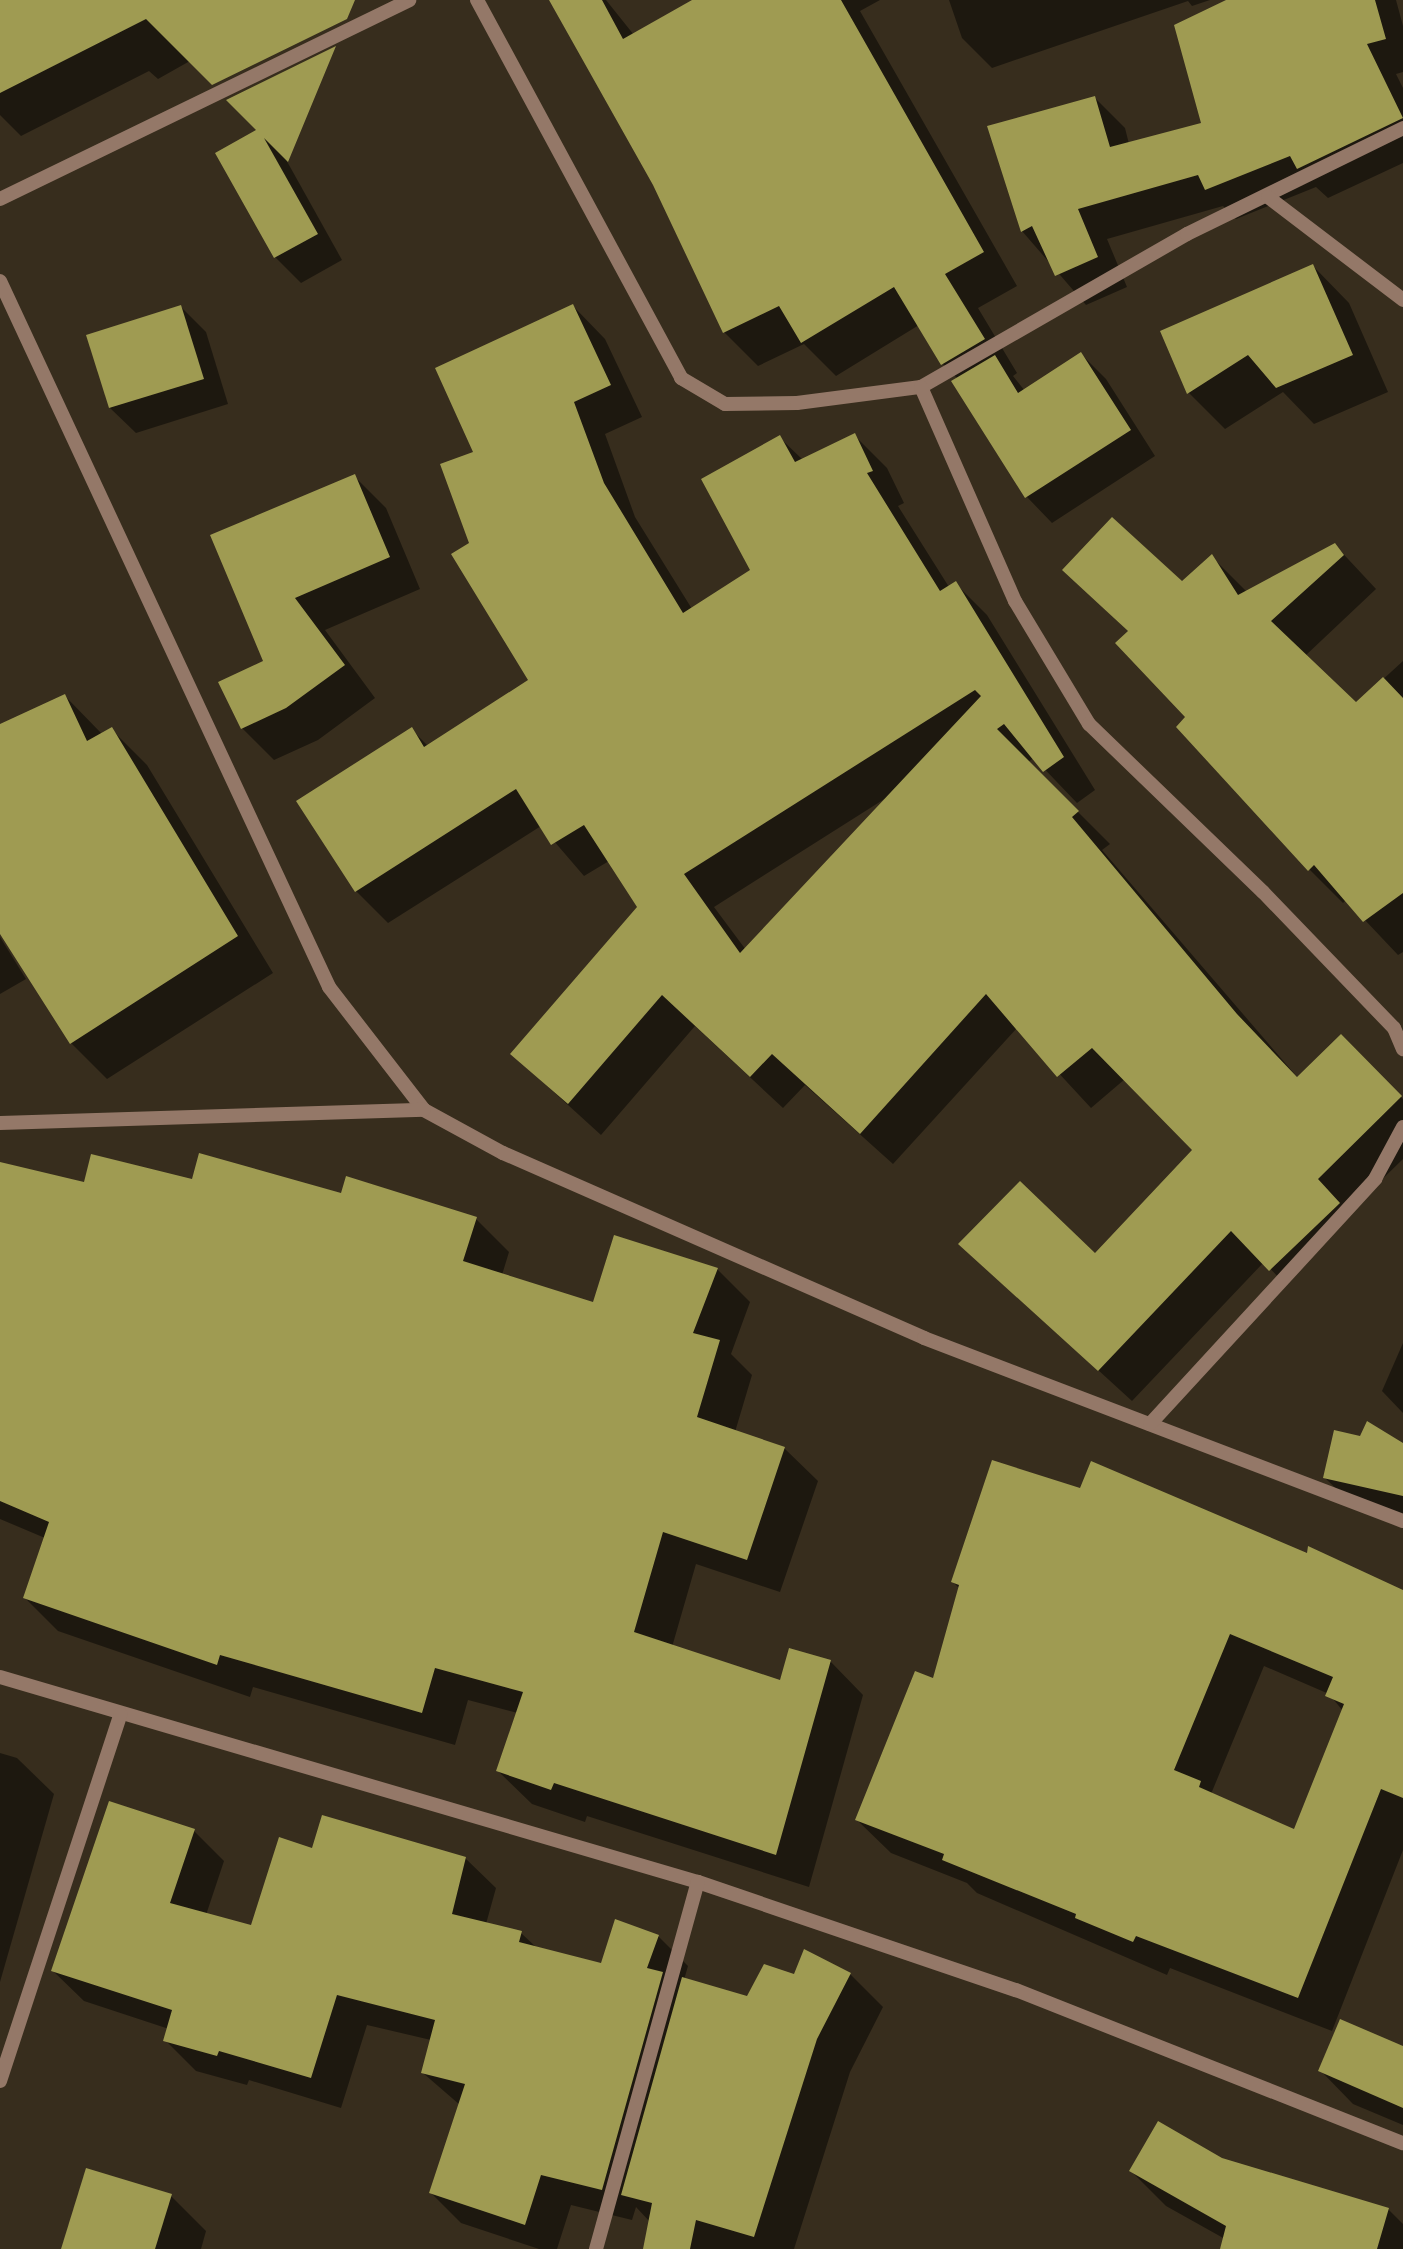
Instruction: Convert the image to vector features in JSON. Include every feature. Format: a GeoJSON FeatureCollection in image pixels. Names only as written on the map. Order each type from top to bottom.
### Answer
{"type":"FeatureCollection","features":[{"type":"Feature","properties":{"kind":"street"},"geometry":{"type":"LineString","coordinates":[[0,199],[410,0]]}},
{"type":"Feature","properties":{"kind":"street"},"geometry":{"type":"LineString","coordinates":[[478,0],[681,378],[725,404],[797,403],[921,387],[1188,234],[1268,197],[1403,128]]}},
{"type":"Feature","properties":{"kind":"street"},"geometry":{"type":"LineString","coordinates":[[1268,197],[1403,300]]}},
{"type":"Feature","properties":{"kind":"street"},"geometry":{"type":"LineString","coordinates":[[0,281],[329,987],[424,1110],[503,1153],[924,1338],[1403,1521]]}},
{"type":"Feature","properties":{"kind":"street"},"geometry":{"type":"LineString","coordinates":[[921,387],[1015,601],[1090,724],[1264,892],[1394,1028],[1403,1049]]}},
{"type":"Feature","properties":{"kind":"street"},"geometry":{"type":"LineString","coordinates":[[0,1123],[424,1110]]}},
{"type":"Feature","properties":{"kind":"street"},"geometry":{"type":"LineString","coordinates":[[1150,1424],[1375,1178],[1403,1127]]}},
{"type":"Feature","properties":{"kind":"street"},"geometry":{"type":"LineString","coordinates":[[0,1677],[698,1882],[1016,1990],[1403,2143]]}},
{"type":"Feature","properties":{"kind":"street"},"geometry":{"type":"LineString","coordinates":[[0,2081],[121,1714]]}},
{"type":"Feature","properties":{"kind":"street"},"geometry":{"type":"LineString","coordinates":[[596,2249],[698,1882]]}},
{"type":"Feature","properties":{"kind":"building"},"geometry":{"type":"Polygon","coordinates":[[[0,0],[355,0],[347,19],[212,85],[146,19],[0,93],[0,0]]]}},
{"type":"Feature","properties":{"kind":"building"},"geometry":{"type":"Polygon","coordinates":[[[549,0],[602,0],[623,39],[692,0],[841,0],[984,252],[945,274],[985,339],[941,365],[894,287],[801,343],[779,306],[723,333],[653,185],[549,0]]]}},
{"type":"Feature","properties":{"kind":"building"},"geometry":{"type":"Polygon","coordinates":[[[1226,0],[1375,0],[1386,39],[1367,44],[1403,118],[1297,169],[1290,156],[1205,190],[1198,175],[1078,209],[1098,257],[1055,276],[1032,226],[1021,232],[987,126],[1095,96],[1110,147],[1201,123],[1174,25],[1226,0]]]}},
{"type":"Feature","properties":{"kind":"building"},"geometry":{"type":"Polygon","coordinates":[[[336,46],[288,162],[264,138],[318,234],[274,258],[215,153],[256,130],[226,100],[336,46]]]}},
{"type":"Feature","properties":{"kind":"building"},"geometry":{"type":"Polygon","coordinates":[[[1313,264],[1353,355],[1276,388],[1248,355],[1187,394],[1160,331],[1313,264]]]}},
{"type":"Feature","properties":{"kind":"building"},"geometry":{"type":"Polygon","coordinates":[[[573,304],[611,385],[574,402],[604,483],[683,613],[750,570],[701,479],[780,435],[795,462],[855,433],[873,471],[867,473],[940,591],[956,581],[1064,757],[1043,772],[1004,724],[997,729],[1079,811],[1072,817],[1237,1014],[1297,1077],[1341,1034],[1402,1096],[1318,1179],[1340,1203],[1269,1271],[1231,1231],[1098,1371],[958,1244],[1020,1181],[1095,1253],[1192,1150],[1092,1048],[1057,1077],[986,994],[860,1134],[772,1054],[750,1077],[662,995],[568,1104],[510,1054],[637,907],[584,825],[551,845],[516,789],[355,892],[296,801],[412,727],[424,747],[528,680],[451,554],[469,543],[440,464],[473,452],[435,368],[573,304]],[[975,690],[684,874],[740,953],[981,696],[975,690]]]}},
{"type":"Feature","properties":{"kind":"building"},"geometry":{"type":"Polygon","coordinates":[[[181,305],[204,379],[109,408],[86,335],[181,305]]]}},
{"type":"Feature","properties":{"kind":"building"},"geometry":{"type":"Polygon","coordinates":[[[1081,352],[1131,430],[1025,498],[951,381],[995,355],[1018,393],[1081,352]]]}},
{"type":"Feature","properties":{"kind":"building"},"geometry":{"type":"Polygon","coordinates":[[[355,474],[390,557],[295,598],[345,665],[286,708],[241,729],[218,682],[263,661],[210,535],[355,474]]]}},
{"type":"Feature","properties":{"kind":"building"},"geometry":{"type":"Polygon","coordinates":[[[1112,517],[1182,581],[1212,554],[1238,595],[1335,543],[1344,555],[1271,621],[1356,702],[1383,677],[1403,698],[1403,893],[1363,922],[1314,865],[1308,871],[1176,727],[1185,717],[1115,643],[1128,631],[1062,570],[1112,517]]]}},
{"type":"Feature","properties":{"kind":"building"},"geometry":{"type":"Polygon","coordinates":[[[65,694],[87,741],[112,727],[238,936],[70,1044],[0,934],[0,724],[65,694]]]}},
{"type":"Feature","properties":{"kind":"building"},"geometry":{"type":"Polygon","coordinates":[[[199,1153],[341,1193],[346,1176],[477,1217],[463,1261],[593,1302],[614,1235],[718,1268],[693,1333],[720,1340],[697,1417],[785,1447],[747,1560],[663,1532],[634,1632],[780,1680],[789,1648],[831,1660],[776,1855],[554,1783],[551,1790],[496,1771],[523,1692],[435,1668],[422,1713],[220,1655],[217,1665],[23,1598],[49,1522],[0,1501],[0,1162],[84,1182],[91,1154],[192,1179],[199,1153]]]}},
{"type":"Feature","properties":{"kind":"building"},"geometry":{"type":"Polygon","coordinates":[[[1367,1421],[1403,1443],[1403,1496],[1323,1478],[1334,1430],[1360,1436],[1367,1421]]]}},
{"type":"Feature","properties":{"kind":"building"},"geometry":{"type":"Polygon","coordinates":[[[992,1460],[1080,1488],[1091,1461],[1307,1553],[1308,1546],[1403,1590],[1403,1798],[1381,1789],[1298,1998],[1136,1936],[1133,1942],[1075,1918],[1076,1914],[942,1860],[944,1854],[855,1820],[915,1671],[933,1678],[959,1585],[951,1582],[992,1460]],[[1230,1634],[1174,1770],[1201,1781],[1199,1787],[1294,1829],[1344,1704],[1325,1696],[1333,1677],[1230,1634]]]}},
{"type":"Feature","properties":{"kind":"building"},"geometry":{"type":"Polygon","coordinates":[[[109,1801],[195,1829],[170,1903],[251,1925],[279,1837],[312,1848],[322,1815],[466,1857],[452,1914],[522,1931],[519,1942],[601,1963],[615,1919],[659,1935],[647,1968],[663,1972],[602,2190],[541,2175],[525,2225],[429,2193],[465,2084],[421,2073],[435,2020],[337,1995],[311,2078],[219,2051],[217,2056],[163,2041],[172,2010],[51,1971],[109,1801]]]}},
{"type":"Feature","properties":{"kind":"building"},"geometry":{"type":"Polygon","coordinates":[[[804,1949],[851,1973],[817,2039],[754,2237],[696,2220],[690,2249],[643,2249],[652,2203],[621,2195],[682,1977],[747,1996],[764,1964],[794,1974],[804,1949]]]}},
{"type":"Feature","properties":{"kind":"building"},"geometry":{"type":"Polygon","coordinates":[[[1340,2019],[1403,2046],[1403,2108],[1318,2071],[1340,2019]]]}},
{"type":"Feature","properties":{"kind":"building"},"geometry":{"type":"Polygon","coordinates":[[[1158,2121],[1222,2158],[1389,2208],[1377,2249],[1220,2249],[1226,2226],[1129,2171],[1158,2121]]]}},
{"type":"Feature","properties":{"kind":"building"},"geometry":{"type":"Polygon","coordinates":[[[86,2168],[172,2194],[155,2249],[61,2249],[86,2168]]]}}]}
